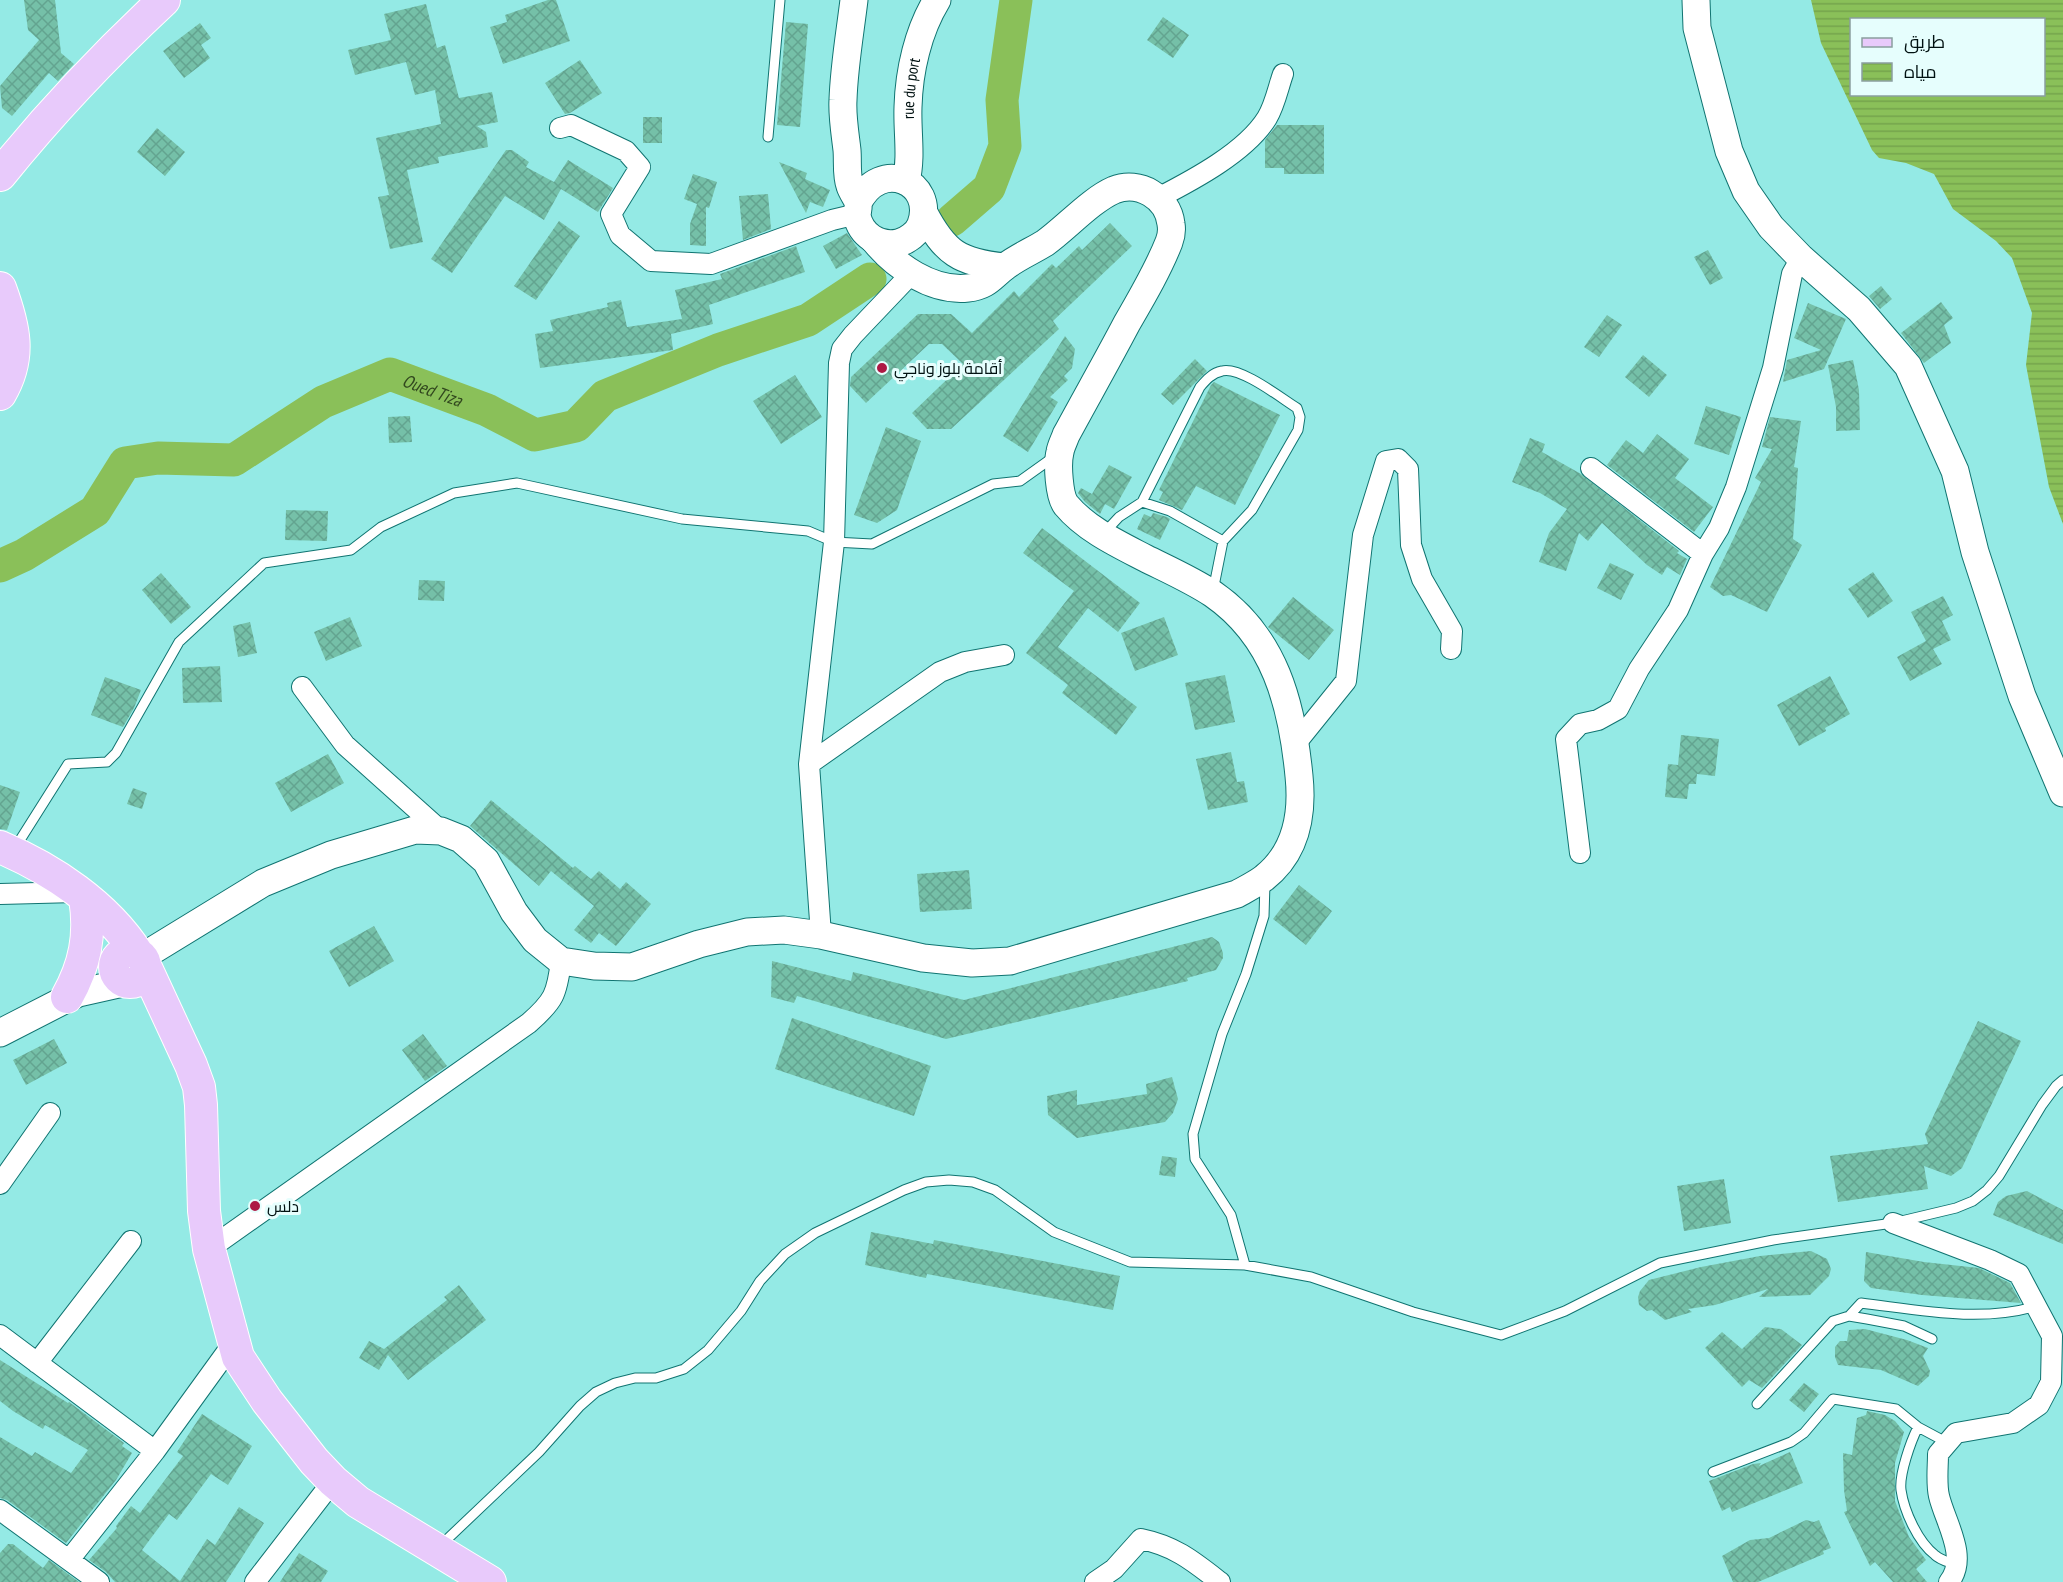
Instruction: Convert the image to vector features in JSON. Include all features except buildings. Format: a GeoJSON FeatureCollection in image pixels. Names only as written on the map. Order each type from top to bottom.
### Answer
{"type":"FeatureCollection","features":[{"type":"Feature","properties":{"kind":"main road"},"geometry":{"type":"LineString","coordinates":[[0,174],[135,27],[164,0]]}},
{"type":"Feature","properties":{"kind":"main road"},"geometry":{"type":"LineString","coordinates":[[0,1033],[131,967],[263,883],[331,855],[416,830],[441,831],[461,839],[486,861],[514,912],[535,940],[561,961],[594,966],[632,966],[699,944],[747,932],[784,930],[821,935],[923,958],[972,963],[1010,960],[1237,894],[1265,878],[1283,857],[1297,832],[1300,791],[1296,743],[1282,687],[1264,646],[1245,620],[1212,593],[1103,534],[1080,519],[1064,502],[1060,483],[1059,454],[1066,435],[1146,291],[1169,242],[1171,223],[1164,205],[1158,198],[1142,189],[1122,188],[1113,191],[1045,243],[1004,267],[983,284],[970,288],[956,289],[936,284],[912,273],[886,255],[866,234],[849,185],[843,101],[854,0]]}},
{"type":"Feature","properties":{"kind":"main road","name":"rue du port"},"geometry":{"type":"LineString","coordinates":[[895,180],[910,167],[908,106],[914,57],[937,0]]}},
{"type":"Feature","properties":{"kind":"main road"},"geometry":{"type":"LineString","coordinates":[[1696,0],[1697,28],[1729,151],[1746,191],[1771,227],[1801,258],[1859,309],[1908,366],[1955,471],[1975,552],[2022,696],[2063,793]]}},
{"type":"Feature","properties":{"kind":"main road"},"geometry":{"type":"LineString","coordinates":[[847,154],[863,170],[895,180],[919,194],[924,213],[933,232],[947,249],[960,258],[985,265],[1004,267]]}},
{"type":"Feature","properties":{"kind":"main road"},"geometry":{"type":"LineString","coordinates":[[857,209],[863,191],[873,183],[895,180]]}},
{"type":"Feature","properties":{"kind":"main road"},"geometry":{"type":"LineString","coordinates":[[874,240],[887,244],[900,243],[912,237],[920,226],[924,213]]}},
{"type":"Feature","properties":{"kind":"main road"},"geometry":{"type":"LineString","coordinates":[[0,288],[12,319],[15,351],[6,384],[0,394]]}},
{"type":"Feature","properties":{"kind":"main road"},"geometry":{"type":"LineString","coordinates":[[6,850],[45,870],[85,898],[150,997],[165,1013],[191,1065],[199,1087],[201,1105],[204,1200],[209,1249],[238,1357],[267,1401],[314,1461],[358,1502],[490,1582]]}},
{"type":"Feature","properties":{"kind":"main road"},"geometry":{"type":"LineString","coordinates":[[73,995],[86,950],[88,933],[85,898]]}},
{"type":"Feature","properties":{"kind":"street"},"geometry":{"type":"LineString","coordinates":[[1158,198],[1201,176],[1257,133],[1269,116],[1283,74]]}},
{"type":"Feature","properties":{"kind":"street"},"geometry":{"type":"LineString","coordinates":[[560,128],[572,125],[626,151],[640,168],[611,214],[620,235],[651,261],[711,264],[857,209]]}},
{"type":"Feature","properties":{"kind":"street"},"geometry":{"type":"LineString","coordinates":[[1580,853],[1566,739],[1580,724],[1598,720],[1618,710],[1639,669],[1678,610],[1703,554],[1719,528],[1736,487],[1773,368],[1792,274],[1801,258]]}},
{"type":"Feature","properties":{"kind":"street"},"geometry":{"type":"LineString","coordinates":[[821,935],[809,764],[834,542],[839,363],[842,349],[912,273]]}},
{"type":"Feature","properties":{"kind":"street"},"geometry":{"type":"LineString","coordinates":[[1296,743],[1346,681],[1363,535],[1386,461],[1398,459],[1408,469],[1411,545],[1422,579],[1452,631],[1451,649]]}},
{"type":"Feature","properties":{"kind":"street"},"geometry":{"type":"LineString","coordinates":[[1591,468],[1703,554]]}},
{"type":"Feature","properties":{"kind":"street"},"geometry":{"type":"LineString","coordinates":[[809,764],[939,672],[966,662],[1004,655]]}},
{"type":"Feature","properties":{"kind":"street"},"geometry":{"type":"LineString","coordinates":[[302,687],[345,745],[441,831]]}},
{"type":"Feature","properties":{"kind":"street"},"geometry":{"type":"LineString","coordinates":[[0,894],[85,898]]}},
{"type":"Feature","properties":{"kind":"street"},"geometry":{"type":"LineString","coordinates":[[209,1249],[529,1023],[549,1005],[558,987],[561,961]]}},
{"type":"Feature","properties":{"kind":"street"},"geometry":{"type":"LineString","coordinates":[[0,1184],[50,1113]]}},
{"type":"Feature","properties":{"kind":"street"},"geometry":{"type":"LineString","coordinates":[[1893,1223],[2019,1274],[2052,1336],[2051,1382],[2039,1405],[2013,1423],[1956,1433],[1938,1454],[1939,1496],[1950,1526],[1955,1550],[1952,1573]]}},
{"type":"Feature","properties":{"kind":"street"},"geometry":{"type":"LineString","coordinates":[[37,1363],[131,1241]]}},
{"type":"Feature","properties":{"kind":"street"},"geometry":{"type":"LineString","coordinates":[[0,1335],[154,1451]]}},
{"type":"Feature","properties":{"kind":"street"},"geometry":{"type":"LineString","coordinates":[[69,1560],[154,1451],[234,1342]]}},
{"type":"Feature","properties":{"kind":"street"},"geometry":{"type":"LineString","coordinates":[[255,1582],[333,1481]]}},
{"type":"Feature","properties":{"kind":"street"},"geometry":{"type":"LineString","coordinates":[[0,1510],[99,1582]]}},
{"type":"Feature","properties":{"kind":"street"},"geometry":{"type":"LineString","coordinates":[[1095,1582],[1114,1569],[1141,1539],[1160,1543],[1183,1554],[1220,1582]]}},
{"type":"Feature","properties":{"kind":"lane"},"geometry":{"type":"LineString","coordinates":[[768,137],[780,0]]}},
{"type":"Feature","properties":{"kind":"lane"},"geometry":{"type":"LineString","coordinates":[[1103,534],[1119,517],[1142,502],[1200,387],[1211,376],[1224,370],[1239,372],[1297,408],[1300,417],[1298,430],[1252,510],[1223,542],[1212,593]]}},
{"type":"Feature","properties":{"kind":"lane"},"geometry":{"type":"LineString","coordinates":[[6,850],[68,764],[107,762],[116,753],[178,642],[264,563],[351,550],[381,527],[454,493],[517,483],[682,519],[808,531],[834,542],[872,544],[993,484],[1020,481],[1059,454]]}},
{"type":"Feature","properties":{"kind":"lane"},"geometry":{"type":"LineString","coordinates":[[1142,502],[1170,511],[1223,542]]}},
{"type":"Feature","properties":{"kind":"lane"},"geometry":{"type":"LineString","coordinates":[[1245,1265],[1231,1215],[1195,1160],[1193,1134],[1222,1034],[1246,974],[1264,916],[1265,878]]}},
{"type":"Feature","properties":{"kind":"lane"},"geometry":{"type":"LineString","coordinates":[[436,1550],[539,1452],[580,1406],[596,1392],[615,1383],[635,1378],[656,1378],[684,1369],[708,1350],[741,1311],[760,1281],[785,1254],[815,1233],[904,1190],[926,1182],[949,1180],[973,1182],[995,1190],[1054,1232],[1130,1262],[1245,1265],[1311,1277],[1413,1312],[1501,1335],[1565,1311],[1660,1263],[1773,1240],[1893,1223],[1956,1208],[1973,1201],[1999,1176],[2042,1105],[2063,1080]]}},
{"type":"Feature","properties":{"kind":"lane"},"geometry":{"type":"LineString","coordinates":[[1849,1316],[1861,1303],[1960,1314],[2004,1313],[2037,1306]]}},
{"type":"Feature","properties":{"kind":"lane"},"geometry":{"type":"LineString","coordinates":[[1757,1404],[1833,1321],[1849,1316],[1904,1326],[1932,1339]]}},
{"type":"Feature","properties":{"kind":"lane"},"geometry":{"type":"LineString","coordinates":[[1713,1472],[1791,1442],[1804,1432],[1833,1399],[1896,1409],[1918,1427],[1946,1442]]}},
{"type":"Feature","properties":{"kind":"lane"},"geometry":{"type":"LineString","coordinates":[[1918,1427],[1909,1444],[1900,1488],[1912,1525],[1922,1541],[1952,1573]]}},
{"type":"Feature","properties":{"kind":"water"},"geometry":{"type":"Polygon","coordinates":[[[1811,0],[2063,0],[2063,524],[2049,487],[2026,365],[2032,313],[2012,258],[1996,241],[1953,209],[1934,174],[1906,163],[1879,158],[1872,150],[1821,43],[1811,0]]]}},
{"type":"Feature","properties":{"kind":"waterway"},"geometry":{"type":"LineString","coordinates":[[952,220],[989,188],[1005,146],[1002,100],[1016,0]]}},
{"type":"Feature","properties":{"kind":"waterway","name":"Oued Tiza"},"geometry":{"type":"LineString","coordinates":[[0,566],[24,555],[95,511],[125,463],[158,458],[234,460],[323,402],[390,374],[487,410],[535,435],[576,426],[605,396],[718,350],[808,320],[870,279]]}},
{"type":"Feature","properties":{"kind":"place","name":"أقامة بلوز وناجي"},"geometry":{"type":"Point","coordinates":[882,368]}},
{"type":"Feature","properties":{"kind":"place","name":"دلس"},"geometry":{"type":"Point","coordinates":[255,1206]}}]}
